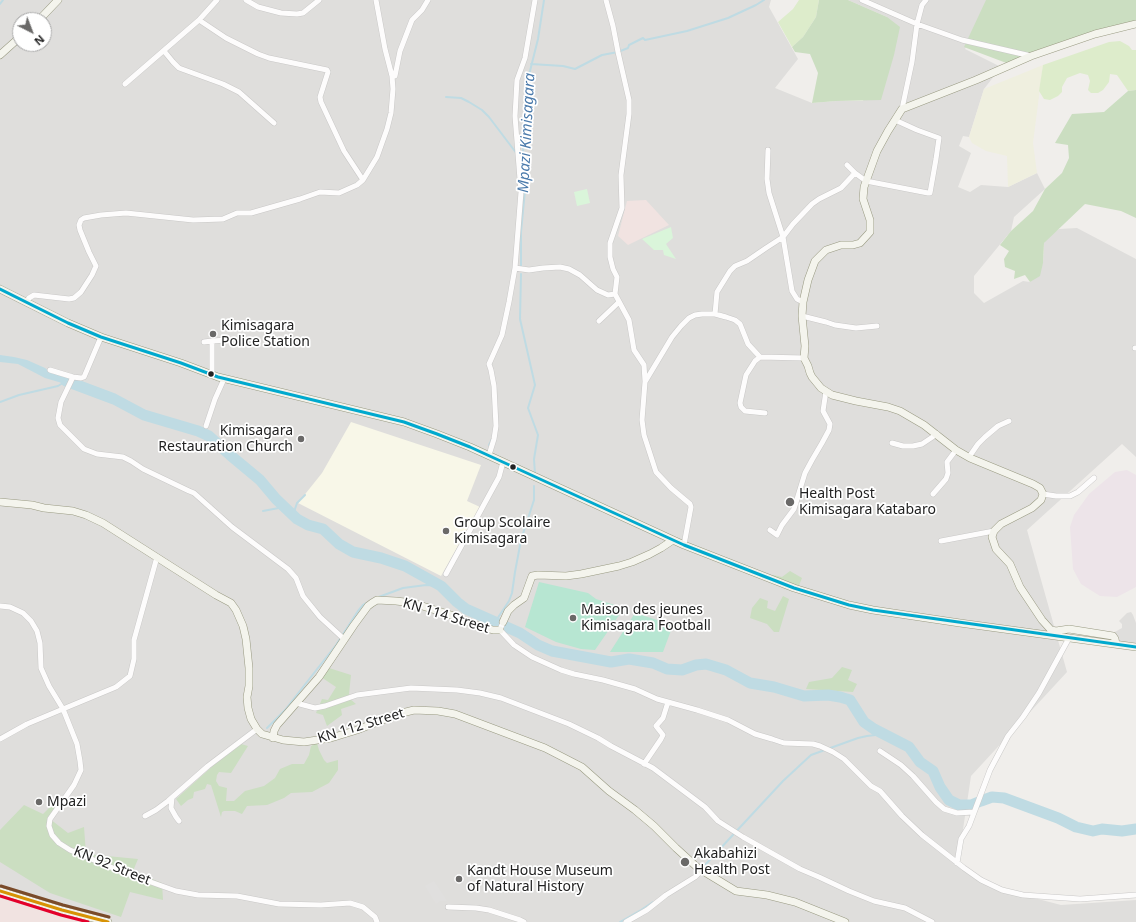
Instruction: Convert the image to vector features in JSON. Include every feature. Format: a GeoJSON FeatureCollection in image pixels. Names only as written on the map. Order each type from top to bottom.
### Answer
{"type":"FeatureCollection","features":[{"type":"Feature","properties":{"kind":"street"},"geometry":{"type":"LineString","coordinates":[[47,12],[58,0]]}},
{"type":"Feature","properties":{"kind":"street"},"geometry":{"type":"LineString","coordinates":[[125,84],[199,20],[217,0]]}},
{"type":"Feature","properties":{"kind":"street"},"geometry":{"type":"LineString","coordinates":[[246,0],[258,7],[281,13],[297,14],[303,13],[319,0]]}},
{"type":"Feature","properties":{"kind":"street"},"geometry":{"type":"LineString","coordinates":[[26,302],[34,295],[69,299],[74,298],[81,292],[92,276],[96,266],[80,230],[79,225],[81,220],[84,218],[126,213],[193,220],[223,219],[237,213],[251,213],[320,192],[340,193],[357,185],[363,180],[377,157],[387,129],[391,113],[393,89],[392,76],[385,50],[376,0]]}},
{"type":"Feature","properties":{"kind":"street"},"geometry":{"type":"LineString","coordinates":[[392,76],[395,76],[400,51],[412,20],[422,10],[428,0]]}},
{"type":"Feature","properties":{"kind":"street"},"geometry":{"type":"LineString","coordinates":[[489,455],[496,426],[494,386],[489,364],[503,331],[515,268],[521,192],[515,116],[517,80],[525,58],[535,0]]}},
{"type":"Feature","properties":{"kind":"street"},"geometry":{"type":"LineString","coordinates":[[606,0],[629,100],[629,114],[621,175],[622,208],[610,243],[610,257],[617,277],[615,294],[628,320],[634,350],[644,365],[645,382],[642,410],[643,427],[644,435],[655,469],[658,475],[688,502],[691,507],[684,545]]}},
{"type":"Feature","properties":{"kind":"street"},"geometry":{"type":"LineString","coordinates":[[862,0],[917,24],[962,40],[1030,56]]}},
{"type":"Feature","properties":{"kind":"street"},"geometry":{"type":"LineString","coordinates":[[926,0],[922,6],[917,24],[912,62],[902,109],[877,151],[863,193],[863,199],[870,220],[870,232],[860,243],[841,245],[826,250],[815,261],[808,280],[803,302],[802,316],[805,346],[804,358],[812,377],[821,388],[832,395],[856,402],[888,407],[900,411],[937,434],[956,450],[1040,488],[1043,494],[1041,500],[1032,508],[1001,524],[994,531],[992,537],[996,549],[1010,564],[1020,587],[1042,620],[1051,630],[1056,631],[1069,629],[1113,636],[1116,639],[1116,644]]}},
{"type":"Feature","properties":{"kind":"street"},"geometry":{"type":"LineString","coordinates":[[199,20],[226,38],[258,54],[269,58],[327,70],[328,72],[320,97],[320,102],[344,151],[363,180]]}},
{"type":"Feature","properties":{"kind":"street"},"geometry":{"type":"LineString","coordinates":[[902,109],[976,80],[1030,56],[1095,34],[1136,24]]}},
{"type":"Feature","properties":{"kind":"street"},"geometry":{"type":"LineString","coordinates":[[0,55],[12,44]]}},
{"type":"Feature","properties":{"kind":"street"},"geometry":{"type":"LineString","coordinates":[[164,51],[179,68],[223,84],[239,92],[274,123]]}},
{"type":"Feature","properties":{"kind":"street"},"geometry":{"type":"LineString","coordinates":[[847,165],[866,181],[928,193],[931,191],[938,138],[895,120]]}},
{"type":"Feature","properties":{"kind":"street"},"geometry":{"type":"LineString","coordinates":[[768,150],[768,192],[783,237],[792,291],[797,299],[803,302]]}},
{"type":"Feature","properties":{"kind":"street"},"geometry":{"type":"LineString","coordinates":[[715,314],[717,292],[730,271],[735,266],[747,261],[783,237],[812,204],[818,199],[841,188],[855,173]]}},
{"type":"Feature","properties":{"kind":"street"},"geometry":{"type":"LineString","coordinates":[[515,268],[529,270],[560,267],[569,269],[580,275],[597,290],[608,295],[615,294]]}},
{"type":"Feature","properties":{"kind":"street"},"geometry":{"type":"LineString","coordinates":[[0,289],[68,323],[101,337],[224,378],[404,422],[489,455],[684,545],[794,588],[872,610],[1136,647]]}},
{"type":"Feature","properties":{"kind":"street"},"geometry":{"type":"LineString","coordinates":[[600,321],[619,302]]}},
{"type":"Feature","properties":{"kind":"street"},"geometry":{"type":"LineString","coordinates":[[645,382],[672,337],[689,318],[695,315],[715,314],[735,320],[740,324],[748,344],[760,357],[804,358]]}},
{"type":"Feature","properties":{"kind":"street"},"geometry":{"type":"LineString","coordinates":[[802,316],[835,325],[856,328],[878,326]]}},
{"type":"Feature","properties":{"kind":"street"},"geometry":{"type":"LineString","coordinates":[[50,370],[73,378],[81,378],[85,376],[101,337]]}},
{"type":"Feature","properties":{"kind":"street"},"geometry":{"type":"LineString","coordinates":[[204,342],[227,340]]}},
{"type":"Feature","properties":{"kind":"street"},"geometry":{"type":"LineString","coordinates":[[212,341],[212,374]]}},
{"type":"Feature","properties":{"kind":"street"},"geometry":{"type":"LineString","coordinates":[[760,357],[746,375],[740,403],[745,411],[765,413]]}},
{"type":"Feature","properties":{"kind":"street"},"geometry":{"type":"LineString","coordinates":[[73,378],[61,402],[58,418],[60,425],[84,448],[97,454],[123,457],[132,461],[143,469],[194,493],[232,527],[288,569],[296,578],[307,602],[320,617],[344,639]]}},
{"type":"Feature","properties":{"kind":"street"},"geometry":{"type":"LineString","coordinates":[[206,426],[224,378]]}},
{"type":"Feature","properties":{"kind":"street"},"geometry":{"type":"LineString","coordinates":[[770,530],[777,535],[782,525],[794,509],[805,473],[829,430],[830,424],[823,411],[826,391]]}},
{"type":"Feature","properties":{"kind":"street"},"geometry":{"type":"LineString","coordinates":[[969,457],[985,437],[998,426],[1009,421]]}},
{"type":"Feature","properties":{"kind":"street"},"geometry":{"type":"LineString","coordinates":[[892,443],[903,446],[914,446],[922,444],[937,434]]}},
{"type":"Feature","properties":{"kind":"street"},"geometry":{"type":"LineString","coordinates":[[933,494],[946,479],[948,473],[947,462],[956,450]]}},
{"type":"Feature","properties":{"kind":"street"},"geometry":{"type":"LineString","coordinates":[[446,574],[499,476],[503,462]]}},
{"type":"Feature","properties":{"kind":"street"},"geometry":{"type":"LineString","coordinates":[[1043,494],[1070,496],[1078,492],[1094,478]]}},
{"type":"Feature","properties":{"kind":"street"},"geometry":{"type":"LineString","coordinates":[[0,502],[72,511],[86,515],[103,523],[231,603],[236,610],[243,626],[248,656],[248,708],[251,719],[257,729],[208,766],[172,798],[145,816]]}},
{"type":"Feature","properties":{"kind":"street"},"geometry":{"type":"LineString","coordinates":[[941,541],[994,531]]}},
{"type":"Feature","properties":{"kind":"street","name":"KN 114 Street"},"geometry":{"type":"LineString","coordinates":[[273,738],[277,725],[319,677],[368,606],[377,600],[413,603],[454,616],[473,624],[493,630],[500,630],[508,611],[524,598],[532,576],[566,576],[619,566],[650,554],[673,540]]}},
{"type":"Feature","properties":{"kind":"street"},"geometry":{"type":"LineString","coordinates":[[0,739],[27,724],[106,692],[116,687],[130,676],[134,659],[134,640],[157,557]]}},
{"type":"Feature","properties":{"kind":"street","name":"KN 92 Street"},"geometry":{"type":"LineString","coordinates":[[0,606],[23,613],[31,621],[40,643],[41,668],[62,709],[77,744],[81,766],[80,774],[50,819],[49,826],[52,835],[59,842],[70,850],[176,892],[198,895],[237,896],[279,904],[350,904],[363,907],[376,917],[377,922]]}},
{"type":"Feature","properties":{"kind":"street"},"geometry":{"type":"LineString","coordinates":[[500,630],[514,645],[532,657],[561,670],[620,684],[668,702],[728,720],[756,734],[784,743],[813,744],[833,752],[844,759],[871,786],[880,791],[902,816],[922,835],[981,880],[1002,890],[1023,895],[1080,899],[1136,895]]}},
{"type":"Feature","properties":{"kind":"street"},"geometry":{"type":"LineString","coordinates":[[958,863],[961,839],[969,826],[990,770],[1008,736],[1039,693],[1069,638]]}},
{"type":"Feature","properties":{"kind":"street"},"geometry":{"type":"LineString","coordinates":[[296,703],[315,708],[357,696],[411,688],[444,689],[500,698],[569,724],[653,768],[705,807],[718,821],[782,860],[849,891],[874,901],[904,908],[932,922]]}},
{"type":"Feature","properties":{"kind":"street"},"geometry":{"type":"LineString","coordinates":[[644,764],[663,735],[656,726],[663,718],[668,702]]}},
{"type":"Feature","properties":{"kind":"street","name":"KN 112 Street"},"geometry":{"type":"LineString","coordinates":[[257,729],[262,734],[273,738],[304,742],[331,738],[357,730],[398,714],[414,710],[453,713],[545,748],[582,768],[654,826],[676,848],[702,870],[736,891],[768,895],[795,902],[845,922]]}},
{"type":"Feature","properties":{"kind":"street"},"geometry":{"type":"LineString","coordinates":[[880,751],[913,776],[944,809],[957,813],[974,812]]}},
{"type":"Feature","properties":{"kind":"street"},"geometry":{"type":"LineString","coordinates":[[172,798],[171,808],[179,821]]}},
{"type":"Feature","properties":{"kind":"street"},"geometry":{"type":"LineString","coordinates":[[626,922],[647,910],[666,895],[695,877],[702,870]]}},
{"type":"Feature","properties":{"kind":"street"},"geometry":{"type":"LineString","coordinates":[[0,891],[108,922]]}},
{"type":"Feature","properties":{"kind":"street"},"geometry":{"type":"LineString","coordinates":[[448,908],[476,908],[489,910],[524,922]]}},
{"type":"Feature","properties":{"kind":"shaded area"},"geometry":{"type":"Polygon","coordinates":[[[0,0],[771,0],[769,7],[798,59],[775,88],[812,103],[863,101],[887,17],[848,0],[991,0],[965,49],[1001,67],[984,89],[969,137],[963,136],[959,146],[971,153],[958,187],[970,192],[981,185],[1008,187],[1037,173],[1045,189],[1014,217],[1011,231],[974,276],[974,293],[984,303],[1023,281],[1030,282],[1043,263],[1044,243],[1049,235],[1059,229],[1077,228],[1136,259],[1136,457],[1122,444],[1027,530],[1067,672],[971,776],[958,863],[992,887],[1061,905],[1136,900],[1136,922],[0,922],[0,0]]]}},
{"type":"Feature","properties":{"kind":"shaded area"},"geometry":{"type":"Polygon","coordinates":[[[646,200],[669,225],[628,245],[618,236],[627,201],[646,200]]]}},
{"type":"Feature","properties":{"kind":"shaded area"},"geometry":{"type":"Polygon","coordinates":[[[351,422],[481,465],[467,501],[480,507],[441,576],[298,503],[322,473],[351,422]]]}},
{"type":"Feature","properties":{"kind":"shaded area"},"geometry":{"type":"Polygon","coordinates":[[[1127,470],[1136,475],[1136,587],[1117,597],[1100,596],[1081,584],[1073,569],[1070,527],[1074,515],[1089,494],[1115,472],[1127,470]]]}},
{"type":"Feature","properties":{"kind":"shaded area"},"geometry":{"type":"Polygon","coordinates":[[[1131,612],[1136,623],[1136,645],[1122,643],[1113,633],[1122,628],[1122,624],[1119,621],[1127,613],[1131,612]]]}},
{"type":"Feature","properties":{"kind":"shaded area"},"geometry":{"type":"Polygon","coordinates":[[[434,881],[447,901],[440,901],[436,904],[425,886],[434,881]]]}},
{"type":"Feature","properties":{"kind":"shaded area"},"geometry":{"type":"Polygon","coordinates":[[[0,898],[86,922],[0,922],[0,898]]]}},
{"type":"Feature","properties":{"kind":"green space"},"geometry":{"type":"Polygon","coordinates":[[[799,0],[819,0],[816,17],[803,37],[792,47],[778,22],[793,9],[799,0]]]}},
{"type":"Feature","properties":{"kind":"green space"},"geometry":{"type":"Polygon","coordinates":[[[819,0],[848,0],[887,17],[900,27],[894,55],[881,100],[812,103],[818,73],[810,54],[795,52],[792,47],[803,37],[816,17],[819,0]]]}},
{"type":"Feature","properties":{"kind":"green space"},"geometry":{"type":"Polygon","coordinates":[[[986,0],[1136,0],[1136,22],[1009,64],[964,47],[986,0]]]}},
{"type":"Feature","properties":{"kind":"green space"},"geometry":{"type":"Polygon","coordinates":[[[1120,41],[1129,46],[1132,50],[1136,50],[1136,90],[1128,91],[1117,75],[1110,74],[1109,82],[1103,90],[1098,93],[1091,93],[1088,90],[1090,81],[1088,75],[1080,73],[1067,78],[1062,87],[1062,92],[1058,96],[1050,100],[1044,99],[1039,91],[1043,65],[1109,42],[1120,41]]]}},
{"type":"Feature","properties":{"kind":"green space"},"geometry":{"type":"Polygon","coordinates":[[[1043,65],[1033,143],[1037,173],[1008,187],[1007,156],[986,151],[972,143],[969,137],[984,89],[1043,65]]]}},
{"type":"Feature","properties":{"kind":"green space"},"geometry":{"type":"Polygon","coordinates":[[[1136,90],[1136,218],[1121,211],[1085,204],[1044,243],[1043,263],[1040,276],[1030,282],[1025,275],[1014,279],[1015,271],[1005,267],[1004,259],[1009,251],[1000,245],[1011,231],[1033,211],[1045,189],[1062,173],[1069,158],[1068,145],[1055,143],[1072,114],[1104,112],[1128,91],[1136,90]]]}},
{"type":"Feature","properties":{"kind":"green space"},"geometry":{"type":"Polygon","coordinates":[[[587,189],[590,203],[577,206],[574,192],[587,189]]]}},
{"type":"Feature","properties":{"kind":"green space"},"geometry":{"type":"Polygon","coordinates":[[[671,227],[673,238],[666,244],[676,259],[664,255],[663,250],[654,250],[642,239],[671,227]]]}},
{"type":"Feature","properties":{"kind":"green space"},"geometry":{"type":"Polygon","coordinates":[[[790,571],[802,578],[798,588],[773,579],[773,575],[782,577],[790,571]]]}},
{"type":"Feature","properties":{"kind":"green space","name":"Maison des jeunes Kimisagara Football"},"geometry":{"type":"Polygon","coordinates":[[[539,582],[588,593],[596,599],[624,608],[595,650],[581,649],[556,642],[525,627],[539,582]]]}},
{"type":"Feature","properties":{"kind":"green space"},"geometry":{"type":"Polygon","coordinates":[[[783,596],[789,599],[779,632],[774,632],[767,624],[750,618],[752,608],[760,598],[768,601],[767,608],[775,611],[783,596]]]}},
{"type":"Feature","properties":{"kind":"green space"},"geometry":{"type":"Polygon","coordinates":[[[635,613],[673,625],[663,652],[610,652],[635,613]]]}},
{"type":"Feature","properties":{"kind":"green space"},"geometry":{"type":"Polygon","coordinates":[[[842,667],[852,670],[848,680],[857,684],[853,692],[806,689],[809,682],[832,678],[842,667]]]}},
{"type":"Feature","properties":{"kind":"green space"},"geometry":{"type":"Polygon","coordinates":[[[329,668],[351,675],[349,694],[350,699],[356,704],[341,709],[342,715],[327,726],[323,715],[316,713],[322,699],[328,700],[336,687],[321,677],[329,668]]]}},
{"type":"Feature","properties":{"kind":"green space"},"geometry":{"type":"Polygon","coordinates":[[[317,743],[324,760],[327,763],[338,760],[338,770],[329,783],[312,792],[291,793],[284,798],[267,805],[247,806],[242,814],[235,811],[224,811],[222,812],[221,817],[211,785],[207,784],[205,789],[194,792],[193,798],[181,806],[176,799],[215,764],[241,744],[248,746],[231,773],[219,772],[217,775],[216,781],[219,786],[227,788],[226,801],[234,801],[245,791],[264,786],[275,778],[280,769],[292,764],[304,764],[309,755],[311,746],[317,743]]]}},
{"type":"Feature","properties":{"kind":"green space"},"geometry":{"type":"Polygon","coordinates":[[[57,800],[59,804],[50,819],[68,833],[84,827],[86,854],[138,859],[133,871],[162,883],[163,900],[130,892],[121,917],[50,893],[0,862],[0,830],[24,805],[43,814],[57,800]]]}},
{"type":"Feature","properties":{"kind":"water"},"geometry":{"type":"Polygon","coordinates":[[[0,355],[27,360],[45,368],[50,372],[67,378],[66,381],[62,383],[45,378],[18,364],[0,362],[0,355]]]}},
{"type":"Feature","properties":{"kind":"waterway"},"geometry":{"type":"LineString","coordinates":[[0,4],[3,0]]}},
{"type":"Feature","properties":{"kind":"waterway","name":"Mpazi Kimisagara"},"geometry":{"type":"LineString","coordinates":[[521,267],[521,232],[525,190],[523,153],[524,122],[527,83],[538,39],[544,0]]}},
{"type":"Feature","properties":{"kind":"waterway"},"geometry":{"type":"LineString","coordinates":[[531,64],[563,66],[575,69],[602,55],[618,52],[628,48],[629,45],[643,38],[645,40],[687,31],[728,18],[764,0]]}},
{"type":"Feature","properties":{"kind":"waterway"},"geometry":{"type":"LineString","coordinates":[[446,97],[461,98],[482,110],[517,154]]}},
{"type":"Feature","properties":{"kind":"waterway","name":"Mpazi Kimisagara"},"geometry":{"type":"LineString","coordinates":[[521,274],[520,319],[535,385],[528,408],[538,435],[534,459],[535,474]]}},
{"type":"Feature","properties":{"kind":"waterway"},"geometry":{"type":"LineString","coordinates":[[0,402],[19,395],[58,386],[66,381]]}},
{"type":"Feature","properties":{"kind":"waterway"},"geometry":{"type":"LineString","coordinates":[[66,381],[114,399],[144,415],[198,431],[209,436],[260,480],[276,499],[297,519],[308,525],[323,529],[339,544],[353,552],[381,558],[405,566],[441,586],[466,609],[520,633],[538,645],[552,651],[611,662],[629,659],[653,663],[667,669],[682,670],[696,665],[706,664],[726,670],[750,683],[774,687],[804,696],[828,695],[850,700],[864,722],[874,729],[909,747],[920,762],[933,771],[940,787],[949,800],[959,805],[971,805],[992,797],[1004,798],[1058,818],[1076,827],[1093,831],[1102,829],[1122,831],[1136,829]]}},
{"type":"Feature","properties":{"kind":"waterway"},"geometry":{"type":"LineString","coordinates":[[489,445],[492,439]]}},
{"type":"Feature","properties":{"kind":"waterway","name":"Mpazi Kimisagara"},"geometry":{"type":"LineString","coordinates":[[495,622],[509,601],[512,593],[521,540],[534,500],[534,486]]}},
{"type":"Feature","properties":{"kind":"waterway"},"geometry":{"type":"LineString","coordinates":[[293,515],[297,503],[305,495]]}},
{"type":"Feature","properties":{"kind":"waterway"},"geometry":{"type":"LineString","coordinates":[[263,511],[284,507]]}},
{"type":"Feature","properties":{"kind":"waterway"},"geometry":{"type":"LineString","coordinates":[[376,598],[403,588],[426,585],[441,586]]}},
{"type":"Feature","properties":{"kind":"waterway"},"geometry":{"type":"LineString","coordinates":[[267,728],[285,710],[336,645],[358,611],[367,603]]}},
{"type":"Feature","properties":{"kind":"waterway"},"geometry":{"type":"LineString","coordinates":[[705,865],[783,781],[811,755],[858,738],[884,734]]}},
{"type":"Feature","properties":{"kind":"waterway"},"geometry":{"type":"LineString","coordinates":[[620,922],[653,902]]}},
{"type":"Feature","properties":{"kind":"transit line"},"geometry":{"type":"LineString","coordinates":[[0,289],[68,323],[101,337],[181,363],[218,377],[404,422],[437,434],[470,447],[684,545],[794,588],[849,605],[873,610],[1136,647]]}},
{"type":"Feature","properties":{"kind":"transit line"},"geometry":{"type":"LineString","coordinates":[[1,886],[109,917]]}},
{"type":"Feature","properties":{"kind":"transit line"},"geometry":{"type":"LineString","coordinates":[[0,891],[108,922]]}},
{"type":"Feature","properties":{"kind":"transit line"},"geometry":{"type":"LineString","coordinates":[[0,896],[88,922]]}},
{"type":"Feature","properties":{"kind":"place","name":"Kimisagara Police Station"},"geometry":{"type":"Point","coordinates":[213,334]}},
{"type":"Feature","properties":{"kind":"place","name":"Kimisagara Restauration Church"},"geometry":{"type":"Point","coordinates":[301,439]}},
{"type":"Feature","properties":{"kind":"place","name":"Health Post Kimisagara Katabaro"},"geometry":{"type":"Point","coordinates":[790,502]}},
{"type":"Feature","properties":{"kind":"place","name":"Group Scolaire Kimisagara"},"geometry":{"type":"Point","coordinates":[446,531]}},
{"type":"Feature","properties":{"kind":"place","name":"Maison des jeunes Kimisagara Football"},"geometry":{"type":"Point","coordinates":[573,618]}},
{"type":"Feature","properties":{"kind":"place","name":"Mpazi"},"geometry":{"type":"Point","coordinates":[39,802]}},
{"type":"Feature","properties":{"kind":"place","name":"Akabahizi Health Post"},"geometry":{"type":"Point","coordinates":[685,862]}},
{"type":"Feature","properties":{"kind":"place","name":"Kandt House Museum of Natural History"},"geometry":{"type":"Point","coordinates":[459,879]}}]}
